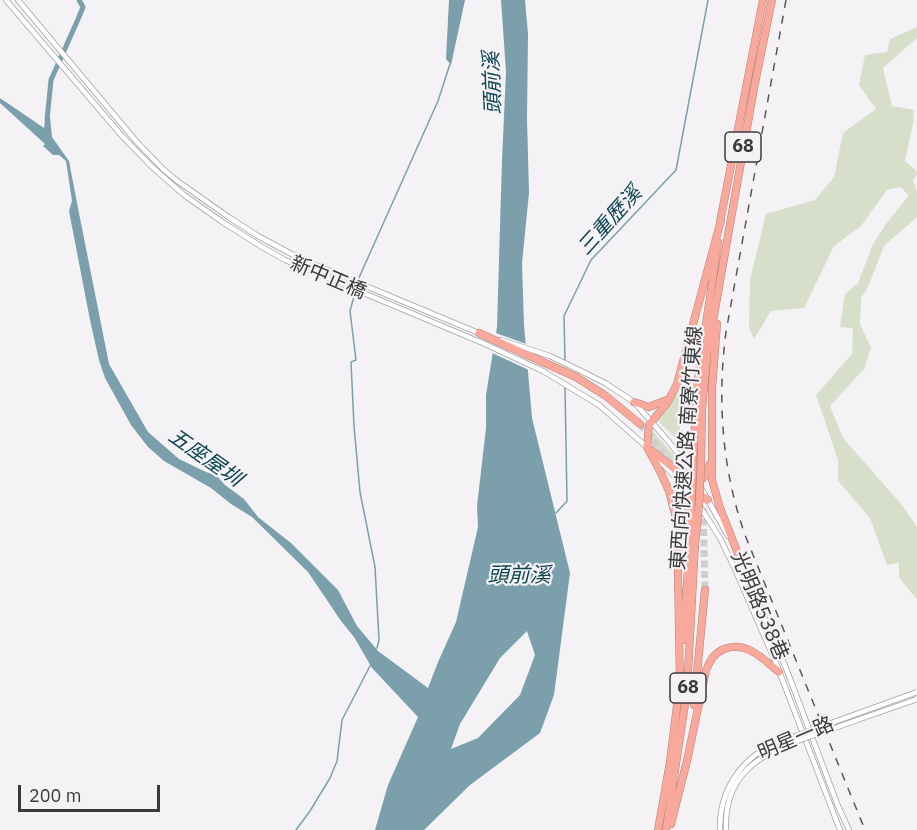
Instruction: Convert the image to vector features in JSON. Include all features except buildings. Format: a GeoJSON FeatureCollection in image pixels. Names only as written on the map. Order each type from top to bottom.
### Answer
{"type":"FeatureCollection","features":[{"type":"Feature","properties":{"kind":"highway","name":"東西向快速公路 南寮竹東線"},"geometry":{"type":"LineString","coordinates":[[667,830],[687,691],[693,543],[693,457],[698,379],[716,267],[720,220],[763,0]]}},
{"type":"Feature","properties":{"kind":"highway","name":"東西向快速公路 南寮竹東線"},"geometry":{"type":"LineString","coordinates":[[658,830],[680,686],[693,543],[699,505],[702,409],[707,355],[735,192],[772,0]]}},
{"type":"Feature","properties":{"kind":"highway"},"geometry":{"type":"LineString","coordinates":[[680,686],[677,522],[669,491],[647,447],[651,422],[669,399],[677,384],[720,220]]}},
{"type":"Feature","properties":{"kind":"highway"},"geometry":{"type":"LineString","coordinates":[[719,295],[712,388],[712,480],[723,517],[740,559]]}},
{"type":"Feature","properties":{"kind":"highway"},"geometry":{"type":"LineString","coordinates":[[479,333],[576,377],[606,396],[640,424]]}},
{"type":"Feature","properties":{"kind":"highway"},"geometry":{"type":"LineString","coordinates":[[634,402],[649,406],[669,399]]}},
{"type":"Feature","properties":{"kind":"highway"},"geometry":{"type":"LineString","coordinates":[[647,447],[682,475],[698,482],[707,472],[712,458]]}},
{"type":"Feature","properties":{"kind":"highway"},"geometry":{"type":"LineString","coordinates":[[677,522],[684,503],[693,496],[699,494],[708,500]]}},
{"type":"Feature","properties":{"kind":"highway"},"geometry":{"type":"LineString","coordinates":[[692,732],[705,590]]}},
{"type":"Feature","properties":{"kind":"highway"},"geometry":{"type":"LineString","coordinates":[[667,830],[687,761],[706,670],[710,661],[718,652],[730,647],[744,647],[779,672]]}},
{"type":"Feature","properties":{"kind":"street","name":"新中正橋"},"geometry":{"type":"LineString","coordinates":[[6,0],[122,136],[151,166],[184,195],[221,221],[285,260],[485,344],[543,371],[598,405],[647,447]]}},
{"type":"Feature","properties":{"kind":"street","name":"新中正橋"},"geometry":{"type":"LineString","coordinates":[[18,0],[151,157],[176,180],[230,218],[299,258],[479,333],[550,356],[605,383],[634,402]]}},
{"type":"Feature","properties":{"kind":"street","name":"光明路538巷"},"geometry":{"type":"LineString","coordinates":[[634,402],[686,462],[740,559],[786,668],[849,830]]}},
{"type":"Feature","properties":{"kind":"street","name":"光明路538巷"},"geometry":{"type":"LineString","coordinates":[[647,447],[693,496],[710,520],[735,568],[779,672],[840,830]]}},
{"type":"Feature","properties":{"kind":"street","name":"明星一路"},"geometry":{"type":"LineString","coordinates":[[720,830],[722,805],[732,780],[741,768],[761,750],[780,741],[917,692]]}},
{"type":"Feature","properties":{"kind":"street","name":"明星一路"},"geometry":{"type":"LineString","coordinates":[[726,830],[727,807],[737,783],[745,771],[765,755],[917,699]]}},
{"type":"Feature","properties":{"kind":"green space"},"geometry":{"type":"Polygon","coordinates":[[[917,27],[917,38],[883,68],[892,106],[914,110],[905,161],[917,171],[913,181],[917,192],[917,217],[884,246],[868,287],[861,298],[860,324],[871,348],[864,369],[830,406],[843,438],[902,505],[917,527],[917,599],[899,578],[899,563],[887,565],[870,518],[838,481],[838,460],[816,395],[852,354],[853,328],[840,327],[845,294],[858,283],[873,244],[909,195],[900,187],[887,190],[861,226],[834,246],[804,308],[771,311],[754,339],[749,328],[750,280],[766,214],[815,200],[834,177],[843,133],[876,109],[859,85],[865,55],[887,52],[890,39],[917,27]]]}},
{"type":"Feature","properties":{"kind":"green space"},"geometry":{"type":"Polygon","coordinates":[[[691,343],[678,441],[658,421],[671,400],[691,343]]]}},
{"type":"Feature","properties":{"kind":"green space"},"geometry":{"type":"Polygon","coordinates":[[[652,430],[695,479],[681,471],[651,445],[652,430]]]}},
{"type":"Feature","properties":{"kind":"water","name":"頭前溪"},"geometry":{"type":"Polygon","coordinates":[[[449,0],[465,0],[451,65],[446,59],[449,0]]]}},
{"type":"Feature","properties":{"kind":"water","name":"頭前溪"},"geometry":{"type":"Polygon","coordinates":[[[501,0],[525,0],[528,34],[529,193],[522,263],[524,325],[532,418],[570,573],[554,695],[540,733],[470,785],[424,830],[375,830],[388,785],[418,717],[372,668],[354,637],[308,572],[252,517],[211,488],[164,461],[148,447],[131,425],[105,378],[99,360],[69,211],[72,201],[66,161],[59,155],[53,155],[43,146],[45,144],[0,103],[0,98],[44,128],[46,113],[50,117],[52,137],[69,161],[109,364],[148,432],[179,459],[216,475],[244,499],[258,517],[291,543],[338,590],[357,626],[378,651],[428,688],[456,622],[478,527],[477,506],[486,428],[486,395],[497,327],[506,72],[501,0]],[[527,631],[500,658],[460,724],[451,749],[478,738],[520,695],[535,655],[527,631]]]}},
{"type":"Feature","properties":{"kind":"pier"},"geometry":{"type":"Polygon","coordinates":[[[493,332],[529,345],[531,371],[490,352],[493,332]]]}},
{"type":"Feature","properties":{"kind":"waterway"},"geometry":{"type":"LineString","coordinates":[[47,120],[51,80],[83,7],[79,0]]}},
{"type":"Feature","properties":{"kind":"waterway","name":"三重歷溪"},"geometry":{"type":"LineString","coordinates":[[565,361],[564,316],[591,260],[676,170],[708,0]]}},
{"type":"Feature","properties":{"kind":"waterway"},"geometry":{"type":"LineString","coordinates":[[358,280],[438,101],[450,64]]}},
{"type":"Feature","properties":{"kind":"waterway"},"geometry":{"type":"LineString","coordinates":[[357,285],[350,311],[356,360],[351,362],[354,426],[360,492],[375,567],[379,640],[377,648]]}},
{"type":"Feature","properties":{"kind":"waterway","name":"三重歷溪"},"geometry":{"type":"LineString","coordinates":[[556,513],[567,501],[565,387]]}},
{"type":"Feature","properties":{"kind":"waterway"},"geometry":{"type":"LineString","coordinates":[[296,830],[330,778],[337,761],[342,720],[371,664]]}},
{"type":"Feature","properties":{"kind":"tunnel"},"geometry":{"type":"LineString","coordinates":[[640,424],[693,494]]}},
{"type":"Feature","properties":{"kind":"tunnel"},"geometry":{"type":"LineString","coordinates":[[703,508],[705,590]]}},
{"type":"Feature","properties":{"kind":"railway"},"geometry":{"type":"LineString","coordinates":[[786,0],[726,332],[722,384],[724,435],[731,485],[745,535],[865,830]]}},
{"type":"Feature","properties":{"kind":"water label","name":"五座屋圳"},"geometry":{"type":"Point","coordinates":[205,458]}}]}
